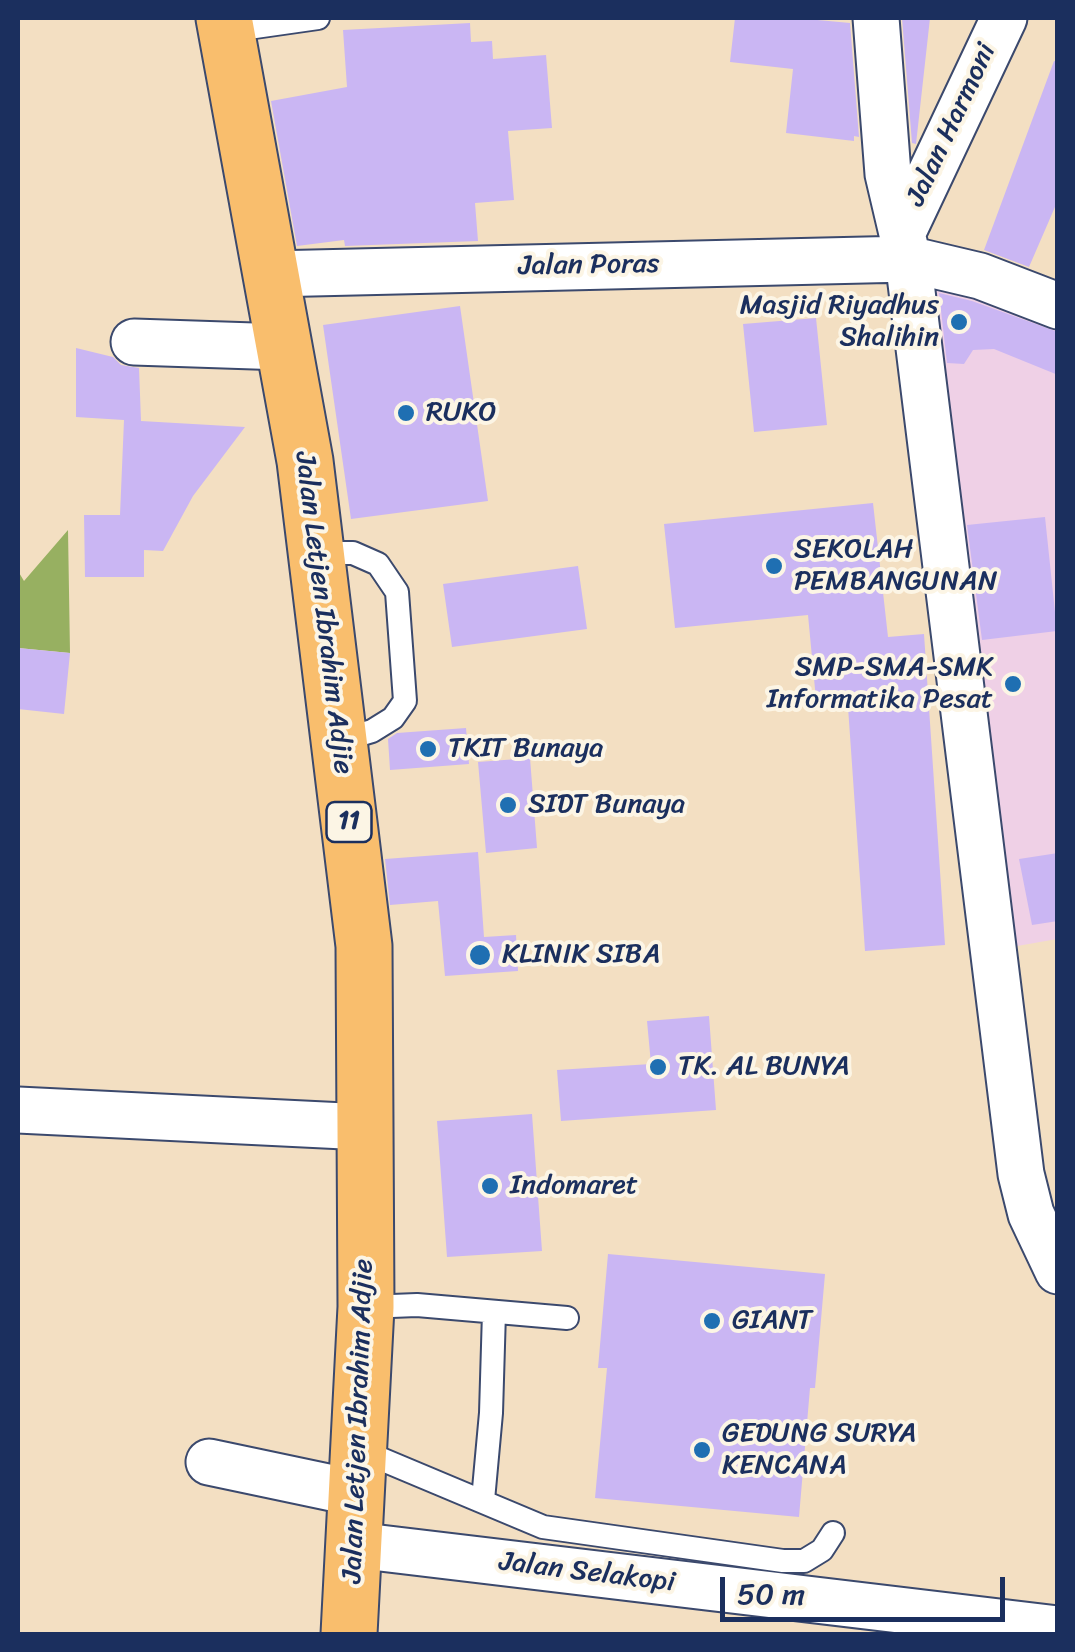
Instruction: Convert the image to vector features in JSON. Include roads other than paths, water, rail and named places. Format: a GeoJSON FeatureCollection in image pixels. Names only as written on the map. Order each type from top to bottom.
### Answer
{"type":"FeatureCollection","features":[{"type":"Feature","properties":{"kind":"main road","name":"Jalan Letjen Ibrahim Adjie"},"geometry":{"type":"LineString","coordinates":[[225,24],[305,461],[364,946],[366,1307],[348,1634]]}},
{"type":"Feature","properties":{"kind":"street"},"geometry":{"type":"LineString","coordinates":[[876,18],[888,174],[905,246],[1021,1174],[1031,1214],[1058,1271]]}},
{"type":"Feature","properties":{"kind":"street","name":"Jalan Harmoni"},"geometry":{"type":"LineString","coordinates":[[905,246],[1004,18]]}},
{"type":"Feature","properties":{"kind":"street","name":"Jalan Poras"},"geometry":{"type":"LineString","coordinates":[[270,274],[905,246],[1058,306]]}},
{"type":"Feature","properties":{"kind":"street"},"geometry":{"type":"LineString","coordinates":[[134,342],[284,347]]}},
{"type":"Feature","properties":{"kind":"street"},"geometry":{"type":"LineString","coordinates":[[18,1110],[366,1126]]}},
{"type":"Feature","properties":{"kind":"street","name":"Jalan Selakopi"},"geometry":{"type":"LineString","coordinates":[[209,1462],[356,1495],[1042,1630]]}},
{"type":"Feature","properties":{"kind":"lane"},"geometry":{"type":"LineString","coordinates":[[225,24],[318,18]]}},
{"type":"Feature","properties":{"kind":"lane"},"geometry":{"type":"LineString","coordinates":[[316,553],[353,552],[378,564],[398,592],[404,701],[394,718],[372,731],[339,742]]}},
{"type":"Feature","properties":{"kind":"lane"},"geometry":{"type":"LineString","coordinates":[[366,1307],[417,1305],[567,1318]]}},
{"type":"Feature","properties":{"kind":"lane"},"geometry":{"type":"LineString","coordinates":[[483,1500],[494,1312]]}},
{"type":"Feature","properties":{"kind":"lane"},"geometry":{"type":"LineString","coordinates":[[356,1495],[483,1500],[543,1527],[784,1561],[804,1561],[822,1550],[833,1533]]}},
{"type":"Feature","properties":{"kind":"place","name":"Masjid Riyadhus Shalihin"},"geometry":{"type":"Point","coordinates":[959,322]}},
{"type":"Feature","properties":{"kind":"place","name":"RUKO"},"geometry":{"type":"Point","coordinates":[406,413]}},
{"type":"Feature","properties":{"kind":"place","name":"SEKOLAH PEMBANGUNAN"},"geometry":{"type":"Point","coordinates":[774,566]}},
{"type":"Feature","properties":{"kind":"place","name":"SMP-SMA-SMK Informatika Pesat"},"geometry":{"type":"Point","coordinates":[1013,684]}},
{"type":"Feature","properties":{"kind":"place","name":"TKIT Bunaya"},"geometry":{"type":"Point","coordinates":[428,749]}},
{"type":"Feature","properties":{"kind":"place","name":"SIDT Bunaya"},"geometry":{"type":"Point","coordinates":[508,805]}},
{"type":"Feature","properties":{"kind":"place","name":"KLINIK SIBA"},"geometry":{"type":"Point","coordinates":[480,955]}},
{"type":"Feature","properties":{"kind":"place","name":"TK. AL BUNYA"},"geometry":{"type":"Point","coordinates":[658,1067]}},
{"type":"Feature","properties":{"kind":"place","name":"Indomaret"},"geometry":{"type":"Point","coordinates":[490,1186]}},
{"type":"Feature","properties":{"kind":"place","name":"GIANT"},"geometry":{"type":"Point","coordinates":[712,1321]}},
{"type":"Feature","properties":{"kind":"place","name":"GEDUNG SURYA KENCANA"},"geometry":{"type":"Point","coordinates":[702,1450]}}]}
